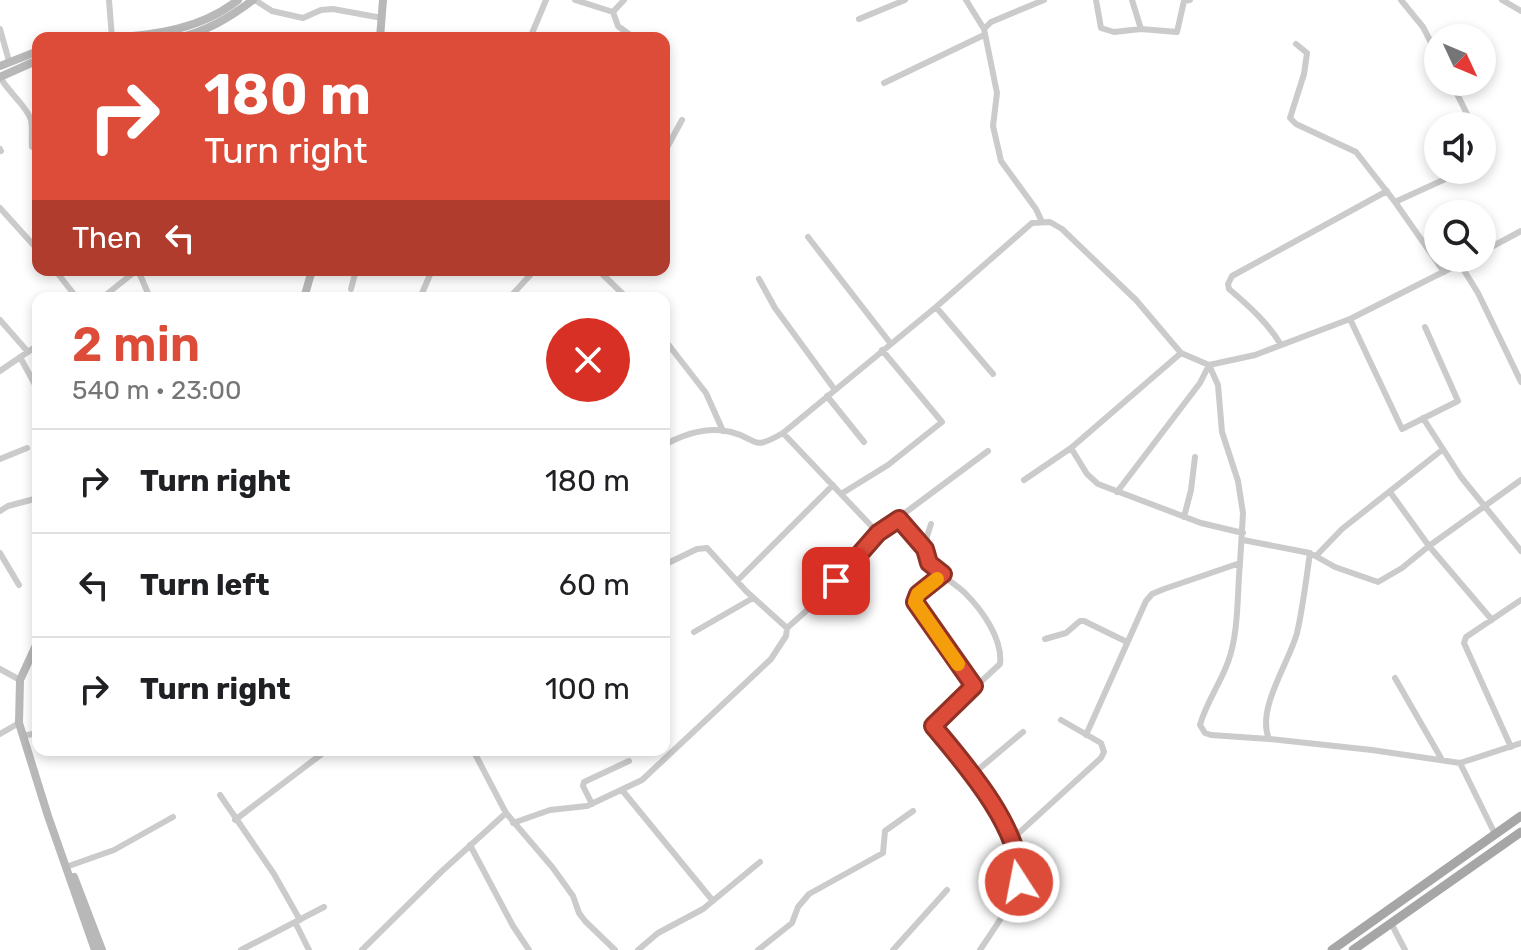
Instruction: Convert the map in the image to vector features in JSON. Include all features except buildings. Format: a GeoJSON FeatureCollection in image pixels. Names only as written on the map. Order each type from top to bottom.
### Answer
{"type":"FeatureCollection","features":[{"type":"Feature","properties":{"kind":"main road"},"geometry":{"type":"LineString","coordinates":[[1332,950],[1521,816]]}},
{"type":"Feature","properties":{"kind":"main road"},"geometry":{"type":"LineString","coordinates":[[1353,950],[1521,832]]}},
{"type":"Feature","properties":{"kind":"street"},"geometry":{"type":"LineString","coordinates":[[109,0],[112,32]]}},
{"type":"Feature","properties":{"kind":"street"},"geometry":{"type":"LineString","coordinates":[[166,32],[223,11],[238,0]]}},
{"type":"Feature","properties":{"kind":"street"},"geometry":{"type":"LineString","coordinates":[[199,32],[227,19],[254,0],[272,11],[303,18],[321,10],[333,9],[382,18]]}},
{"type":"Feature","properties":{"kind":"street"},"geometry":{"type":"LineString","coordinates":[[381,32],[383,0]]}},
{"type":"Feature","properties":{"kind":"street"},"geometry":{"type":"LineString","coordinates":[[533,32],[546,0]]}},
{"type":"Feature","properties":{"kind":"street"},"geometry":{"type":"LineString","coordinates":[[575,0],[613,12]]}},
{"type":"Feature","properties":{"kind":"street"},"geometry":{"type":"LineString","coordinates":[[613,12],[624,0]]}},
{"type":"Feature","properties":{"kind":"street"},"geometry":{"type":"LineString","coordinates":[[859,19],[905,0]]}},
{"type":"Feature","properties":{"kind":"street"},"geometry":{"type":"LineString","coordinates":[[966,0],[984,32],[997,93],[993,126],[1001,161],[1042,222]]}},
{"type":"Feature","properties":{"kind":"street"},"geometry":{"type":"LineString","coordinates":[[884,83],[984,32],[991,22],[1044,0]]}},
{"type":"Feature","properties":{"kind":"street"},"geometry":{"type":"LineString","coordinates":[[1096,0],[1101,28],[1114,32],[1141,29],[1177,32],[1184,1],[1190,0]]}},
{"type":"Feature","properties":{"kind":"street"},"geometry":{"type":"LineString","coordinates":[[1132,0],[1141,29]]}},
{"type":"Feature","properties":{"kind":"street"},"geometry":{"type":"LineString","coordinates":[[1401,0],[1424,29]]}},
{"type":"Feature","properties":{"kind":"street"},"geometry":{"type":"LineString","coordinates":[[1502,0],[1521,11]]}},
{"type":"Feature","properties":{"kind":"street"},"geometry":{"type":"LineString","coordinates":[[613,12],[618,26],[626,32]]}},
{"type":"Feature","properties":{"kind":"street"},"geometry":{"type":"LineString","coordinates":[[0,29],[9,61]]}},
{"type":"Feature","properties":{"kind":"street"},"geometry":{"type":"LineString","coordinates":[[1296,44],[1307,53],[1304,74],[1290,118],[1296,124],[1356,152],[1424,243]]}},
{"type":"Feature","properties":{"kind":"street"},"geometry":{"type":"LineString","coordinates":[[0,66],[32,53]]}},
{"type":"Feature","properties":{"kind":"street"},"geometry":{"type":"LineString","coordinates":[[32,63],[0,77],[31,122],[32,147]]}},
{"type":"Feature","properties":{"kind":"street"},"geometry":{"type":"LineString","coordinates":[[670,142],[682,120]]}},
{"type":"Feature","properties":{"kind":"street"},"geometry":{"type":"LineString","coordinates":[[1395,202],[1434,184]]}},
{"type":"Feature","properties":{"kind":"street"},"geometry":{"type":"LineString","coordinates":[[1281,345],[1275,333],[1229,289],[1232,276],[1387,191]]}},
{"type":"Feature","properties":{"kind":"street"},"geometry":{"type":"LineString","coordinates":[[0,208],[32,243]]}},
{"type":"Feature","properties":{"kind":"street"},"geometry":{"type":"LineString","coordinates":[[670,442],[704,431],[723,431],[764,444],[783,433],[1032,223],[1050,222],[1062,229],[1136,300],[1181,353],[1209,365],[1255,355],[1350,319],[1444,272]]}},
{"type":"Feature","properties":{"kind":"street"},"geometry":{"type":"LineString","coordinates":[[1496,244],[1521,231]]}},
{"type":"Feature","properties":{"kind":"street"},"geometry":{"type":"LineString","coordinates":[[808,237],[891,344]]}},
{"type":"Feature","properties":{"kind":"street"},"geometry":{"type":"LineString","coordinates":[[1465,272],[1521,382]]}},
{"type":"Feature","properties":{"kind":"street"},"geometry":{"type":"LineString","coordinates":[[60,276],[72,292]]}},
{"type":"Feature","properties":{"kind":"street"},"geometry":{"type":"LineString","coordinates":[[110,292],[130,276]]}},
{"type":"Feature","properties":{"kind":"street"},"geometry":{"type":"LineString","coordinates":[[351,289],[354,276]]}},
{"type":"Feature","properties":{"kind":"street"},"geometry":{"type":"LineString","coordinates":[[515,292],[529,276]]}},
{"type":"Feature","properties":{"kind":"street"},"geometry":{"type":"LineString","coordinates":[[604,276],[621,292]]}},
{"type":"Feature","properties":{"kind":"street"},"geometry":{"type":"LineString","coordinates":[[759,279],[775,308],[835,390]]}},
{"type":"Feature","properties":{"kind":"street"},"geometry":{"type":"LineString","coordinates":[[936,307],[993,374]]}},
{"type":"Feature","properties":{"kind":"street"},"geometry":{"type":"LineString","coordinates":[[1350,319],[1399,427],[1404,429],[1456,403],[1458,399],[1425,327]]}},
{"type":"Feature","properties":{"kind":"street"},"geometry":{"type":"LineString","coordinates":[[0,320],[28,352]]}},
{"type":"Feature","properties":{"kind":"street"},"geometry":{"type":"LineString","coordinates":[[670,347],[706,393],[723,431]]}},
{"type":"Feature","properties":{"kind":"street"},"geometry":{"type":"LineString","coordinates":[[0,371],[32,349]]}},
{"type":"Feature","properties":{"kind":"street"},"geometry":{"type":"LineString","coordinates":[[841,494],[888,465],[942,422],[882,350]]}},
{"type":"Feature","properties":{"kind":"street"},"geometry":{"type":"LineString","coordinates":[[1024,480],[1071,448],[1181,353]]}},
{"type":"Feature","properties":{"kind":"street"},"geometry":{"type":"LineString","coordinates":[[20,357],[32,379]]}},
{"type":"Feature","properties":{"kind":"street"},"geometry":{"type":"LineString","coordinates":[[1513,367],[1521,363]]}},
{"type":"Feature","properties":{"kind":"street"},"geometry":{"type":"LineString","coordinates":[[1117,492],[1200,383],[1209,365]]}},
{"type":"Feature","properties":{"kind":"street"},"geometry":{"type":"LineString","coordinates":[[1209,365],[1218,385],[1222,432],[1238,481],[1243,536],[1232,647],[1227,666],[1204,712],[1200,725],[1205,733],[1441,758],[1460,763],[1521,743]]}},
{"type":"Feature","properties":{"kind":"street"},"geometry":{"type":"LineString","coordinates":[[827,396],[864,442]]}},
{"type":"Feature","properties":{"kind":"street"},"geometry":{"type":"LineString","coordinates":[[1423,418],[1442,450],[1521,551]]}},
{"type":"Feature","properties":{"kind":"street"},"geometry":{"type":"LineString","coordinates":[[783,433],[878,533]]}},
{"type":"Feature","properties":{"kind":"street"},"geometry":{"type":"LineString","coordinates":[[0,459],[27,448]]}},
{"type":"Feature","properties":{"kind":"street"},"geometry":{"type":"LineString","coordinates":[[1071,448],[1091,479],[1117,492],[1243,536],[1313,554],[1335,567],[1378,582],[1402,568],[1521,480]]}},
{"type":"Feature","properties":{"kind":"street"},"geometry":{"type":"LineString","coordinates":[[1269,739],[1268,709],[1295,638],[1313,554],[1442,450]]}},
{"type":"Feature","properties":{"kind":"street"},"geometry":{"type":"LineString","coordinates":[[670,755],[771,659],[786,636],[787,628],[858,559],[878,533],[988,451]]}},
{"type":"Feature","properties":{"kind":"street"},"geometry":{"type":"LineString","coordinates":[[1184,517],[1195,457]]}},
{"type":"Feature","properties":{"kind":"street"},"geometry":{"type":"LineString","coordinates":[[737,581],[833,485]]}},
{"type":"Feature","properties":{"kind":"street"},"geometry":{"type":"LineString","coordinates":[[1390,492],[1429,546],[1492,620]]}},
{"type":"Feature","properties":{"kind":"street"},"geometry":{"type":"LineString","coordinates":[[0,511],[32,500]]}},
{"type":"Feature","properties":{"kind":"street"},"geometry":{"type":"LineString","coordinates":[[899,519],[925,549],[929,563],[965,592],[979,611],[1001,653],[1000,664],[933,726],[989,798],[1010,841],[1020,874],[1019,882],[980,950]]}},
{"type":"Feature","properties":{"kind":"street"},"geometry":{"type":"LineString","coordinates":[[925,549],[931,524]]}},
{"type":"Feature","properties":{"kind":"street"},"geometry":{"type":"LineString","coordinates":[[670,562],[697,549],[707,548],[753,598],[787,628]]}},
{"type":"Feature","properties":{"kind":"street"},"geometry":{"type":"LineString","coordinates":[[0,553],[19,585]]}},
{"type":"Feature","properties":{"kind":"street"},"geometry":{"type":"LineString","coordinates":[[1086,735],[1146,601],[1152,594],[1240,563]]}},
{"type":"Feature","properties":{"kind":"street"},"geometry":{"type":"LineString","coordinates":[[943,574],[918,594],[915,602],[974,686]]}},
{"type":"Feature","properties":{"kind":"street"},"geometry":{"type":"LineString","coordinates":[[694,632],[753,598]]}},
{"type":"Feature","properties":{"kind":"street"},"geometry":{"type":"LineString","coordinates":[[1511,747],[1464,643],[1466,637],[1520,602]]}},
{"type":"Feature","properties":{"kind":"street"},"geometry":{"type":"LineString","coordinates":[[1045,639],[1066,633],[1084,621],[1127,642]]}},
{"type":"Feature","properties":{"kind":"street"},"geometry":{"type":"LineString","coordinates":[[32,654],[20,680],[19,723],[95,950]]}},
{"type":"Feature","properties":{"kind":"street"},"geometry":{"type":"LineString","coordinates":[[0,669],[20,680]]}},
{"type":"Feature","properties":{"kind":"street"},"geometry":{"type":"LineString","coordinates":[[1395,678],[1441,758]]}},
{"type":"Feature","properties":{"kind":"street"},"geometry":{"type":"LineString","coordinates":[[1010,841],[1101,758],[1103,747],[1061,720]]}},
{"type":"Feature","properties":{"kind":"street"},"geometry":{"type":"LineString","coordinates":[[0,734],[19,723]]}},
{"type":"Feature","properties":{"kind":"street"},"geometry":{"type":"LineString","coordinates":[[973,774],[1023,732]]}},
{"type":"Feature","properties":{"kind":"street"},"geometry":{"type":"LineString","coordinates":[[22,736],[32,734]]}},
{"type":"Feature","properties":{"kind":"street"},"geometry":{"type":"LineString","coordinates":[[235,820],[319,756]]}},
{"type":"Feature","properties":{"kind":"street"},"geometry":{"type":"LineString","coordinates":[[476,756],[513,823],[573,896],[579,913],[615,950]]}},
{"type":"Feature","properties":{"kind":"street"},"geometry":{"type":"LineString","coordinates":[[513,823],[550,810],[581,808],[592,804],[650,774],[669,756]]}},
{"type":"Feature","properties":{"kind":"street"},"geometry":{"type":"LineString","coordinates":[[592,804],[584,782],[629,761]]}},
{"type":"Feature","properties":{"kind":"street"},"geometry":{"type":"LineString","coordinates":[[1460,763],[1495,834]]}},
{"type":"Feature","properties":{"kind":"street"},"geometry":{"type":"LineString","coordinates":[[622,790],[713,901]]}},
{"type":"Feature","properties":{"kind":"street"},"geometry":{"type":"LineString","coordinates":[[220,795],[274,874],[309,950]]}},
{"type":"Feature","properties":{"kind":"street"},"geometry":{"type":"LineString","coordinates":[[758,950],[792,923],[798,907],[809,894],[883,853],[885,831],[913,811]]}},
{"type":"Feature","properties":{"kind":"street"},"geometry":{"type":"LineString","coordinates":[[362,950],[506,813]]}},
{"type":"Feature","properties":{"kind":"street"},"geometry":{"type":"LineString","coordinates":[[66,867],[114,850],[173,817]]}},
{"type":"Feature","properties":{"kind":"street"},"geometry":{"type":"LineString","coordinates":[[470,845],[529,950]]}},
{"type":"Feature","properties":{"kind":"street"},"geometry":{"type":"LineString","coordinates":[[638,950],[651,937],[703,909],[760,862]]}},
{"type":"Feature","properties":{"kind":"street"},"geometry":{"type":"LineString","coordinates":[[66,867],[75,877],[102,950]]}},
{"type":"Feature","properties":{"kind":"street"},"geometry":{"type":"LineString","coordinates":[[893,950],[947,890]]}},
{"type":"Feature","properties":{"kind":"street"},"geometry":{"type":"LineString","coordinates":[[241,950],[324,907]]}},
{"type":"Feature","properties":{"kind":"street"},"geometry":{"type":"LineString","coordinates":[[1391,923],[1405,950]]}},
{"type":"Feature","properties":{"kind":"slow traffic"},"geometry":{"type":"LineString","coordinates":[[937,579],[918,594],[915,602],[958,664]]}},
{"type":"Feature","properties":{"kind":"route"},"geometry":{"type":"LineString","coordinates":[[836,581],[878,533],[899,519],[925,549],[929,563],[943,574],[918,594],[915,602],[974,686],[933,726],[971,770],[989,798],[1010,841],[1020,874],[1019,882]]}}]}
